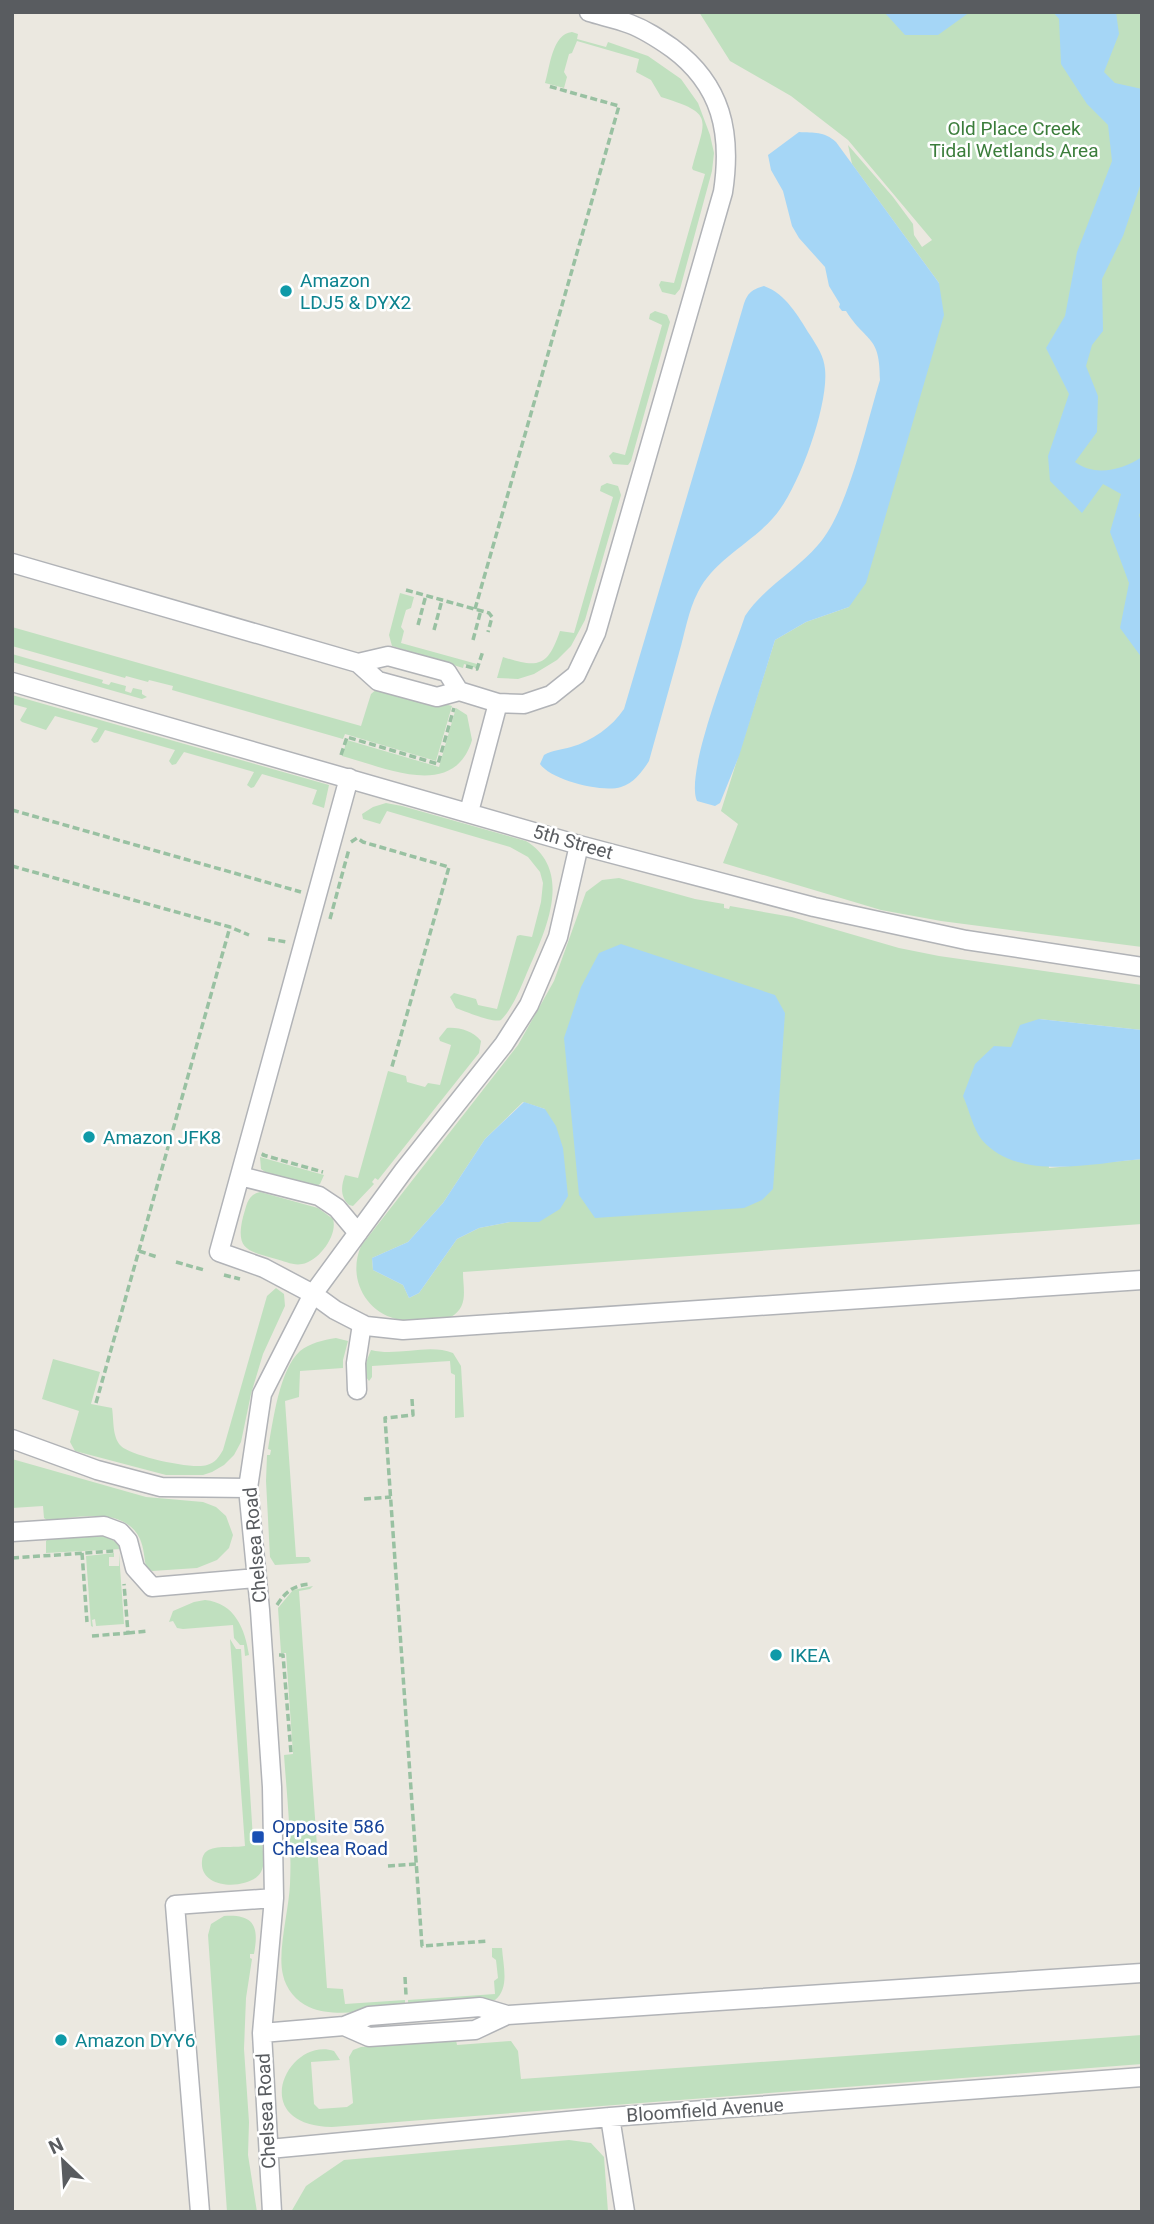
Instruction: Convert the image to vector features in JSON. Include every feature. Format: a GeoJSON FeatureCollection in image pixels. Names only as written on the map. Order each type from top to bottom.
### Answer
{"type":"FeatureCollection","features":[{"type":"Feature","properties":{"kind":"street"},"geometry":{"type":"LineString","coordinates":[[12,563],[358,663],[378,681],[437,697],[524,704],[551,695],[576,674],[596,633],[723,192],[727,166],[726,140],[720,111],[702,75],[688,60],[654,35],[631,24],[589,12]]}},
{"type":"Feature","properties":{"kind":"street"},"geometry":{"type":"LineString","coordinates":[[358,663],[388,656],[447,672],[456,699]]}},
{"type":"Feature","properties":{"kind":"street","name":"5th Street"},"geometry":{"type":"LineString","coordinates":[[12,682],[579,845],[877,922],[966,940],[1142,967]]}},
{"type":"Feature","properties":{"kind":"street"},"geometry":{"type":"LineString","coordinates":[[468,812],[498,703]]}},
{"type":"Feature","properties":{"kind":"street"},"geometry":{"type":"LineString","coordinates":[[349,778],[219,1252],[264,1268],[362,1324],[403,1330],[1142,1280]]}},
{"type":"Feature","properties":{"kind":"street","name":"Chelsea Road"},"geometry":{"type":"LineString","coordinates":[[272,2212],[262,2032],[274,1898],[272,1787],[248,1488],[262,1394],[313,1294],[404,1170],[504,1045],[529,1005],[558,937],[579,845]]}},
{"type":"Feature","properties":{"kind":"street"},"geometry":{"type":"LineString","coordinates":[[240,1176],[319,1196],[337,1208],[358,1233]]}},
{"type":"Feature","properties":{"kind":"street"},"geometry":{"type":"LineString","coordinates":[[357,1390],[356,1363],[362,1324]]}},
{"type":"Feature","properties":{"kind":"street"},"geometry":{"type":"LineString","coordinates":[[12,1439],[97,1471],[162,1487],[248,1488]]}},
{"type":"Feature","properties":{"kind":"street"},"geometry":{"type":"LineString","coordinates":[[12,1532],[104,1526],[120,1532],[128,1541],[135,1568],[152,1587],[257,1578]]}},
{"type":"Feature","properties":{"kind":"street"},"geometry":{"type":"LineString","coordinates":[[200,2212],[175,1905],[274,1898]]}},
{"type":"Feature","properties":{"kind":"street"},"geometry":{"type":"LineString","coordinates":[[262,2032],[344,2026],[369,2037],[475,2030],[507,2015],[1142,1973]]}},
{"type":"Feature","properties":{"kind":"street","name":"Bloomfield Avenue"},"geometry":{"type":"LineString","coordinates":[[269,2149],[610,2116],[1142,2077]]}},
{"type":"Feature","properties":{"kind":"street"},"geometry":{"type":"LineString","coordinates":[[610,2116],[625,2212]]}},
{"type":"Feature","properties":{"kind":"path"},"geometry":{"type":"LineString","coordinates":[[475,609],[619,106],[548,86]]}},
{"type":"Feature","properties":{"kind":"path"},"geometry":{"type":"LineString","coordinates":[[406,590],[492,615],[488,632]]}},
{"type":"Feature","properties":{"kind":"path"},"geometry":{"type":"LineString","coordinates":[[418,625],[426,595]]}},
{"type":"Feature","properties":{"kind":"path"},"geometry":{"type":"LineString","coordinates":[[434,630],[442,600]]}},
{"type":"Feature","properties":{"kind":"path"},"geometry":{"type":"LineString","coordinates":[[473,640],[481,610]]}},
{"type":"Feature","properties":{"kind":"path"},"geometry":{"type":"LineString","coordinates":[[466,666],[477,669],[483,651]]}},
{"type":"Feature","properties":{"kind":"path"},"geometry":{"type":"LineString","coordinates":[[341,755],[346,737],[438,764],[456,699]]}},
{"type":"Feature","properties":{"kind":"path"},"geometry":{"type":"LineString","coordinates":[[12,810],[301,892]]}},
{"type":"Feature","properties":{"kind":"path"},"geometry":{"type":"LineString","coordinates":[[330,919],[352,839],[357,838],[449,867],[391,1070]]}},
{"type":"Feature","properties":{"kind":"path"},"geometry":{"type":"LineString","coordinates":[[12,866],[230,927],[249,935]]}},
{"type":"Feature","properties":{"kind":"path"},"geometry":{"type":"LineString","coordinates":[[96,1403],[230,927]]}},
{"type":"Feature","properties":{"kind":"path"},"geometry":{"type":"LineString","coordinates":[[268,939],[294,943]]}},
{"type":"Feature","properties":{"kind":"path"},"geometry":{"type":"LineString","coordinates":[[267,1142],[263,1155],[323,1172]]}},
{"type":"Feature","properties":{"kind":"path"},"geometry":{"type":"LineString","coordinates":[[139,1251],[157,1256]]}},
{"type":"Feature","properties":{"kind":"path"},"geometry":{"type":"LineString","coordinates":[[176,1262],[204,1270]]}},
{"type":"Feature","properties":{"kind":"path"},"geometry":{"type":"LineString","coordinates":[[412,1399],[413,1415],[385,1418],[422,1946],[488,1941]]}},
{"type":"Feature","properties":{"kind":"path"},"geometry":{"type":"LineString","coordinates":[[364,1499],[391,1497]]}},
{"type":"Feature","properties":{"kind":"path"},"geometry":{"type":"LineString","coordinates":[[12,1558],[120,1550],[121,1553]]}},
{"type":"Feature","properties":{"kind":"path"},"geometry":{"type":"LineString","coordinates":[[82,1553],[87,1622]]}},
{"type":"Feature","properties":{"kind":"path"},"geometry":{"type":"LineString","coordinates":[[124,1581],[128,1633]]}},
{"type":"Feature","properties":{"kind":"path"},"geometry":{"type":"LineString","coordinates":[[276,1607],[293,1587],[311,1584]]}},
{"type":"Feature","properties":{"kind":"path"},"geometry":{"type":"LineString","coordinates":[[92,1636],[148,1632]]}},
{"type":"Feature","properties":{"kind":"path"},"geometry":{"type":"LineString","coordinates":[[278,1643],[279,1655],[283,1655],[291,1753]]}},
{"type":"Feature","properties":{"kind":"path"},"geometry":{"type":"LineString","coordinates":[[388,1866],[416,1864]]}},
{"type":"Feature","properties":{"kind":"path"},"geometry":{"type":"LineString","coordinates":[[405,1977],[406,2000]]}},
{"type":"Feature","properties":{"kind":"green space","name":"Old Place Creek Tidal Wetlands Area"},"geometry":{"type":"Polygon","coordinates":[[[699,12],[1142,12],[1142,947],[941,921],[881,910],[723,863],[738,824],[721,811],[775,640],[806,622],[849,607],[939,283],[852,164],[848,145],[913,224],[914,235],[922,247],[932,240],[848,140],[791,96],[730,61],[699,12]]]}},
{"type":"Feature","properties":{"kind":"green space"},"geometry":{"type":"Polygon","coordinates":[[[565,34],[578,34],[577,39],[606,47],[608,42],[648,56],[681,79],[698,103],[714,153],[712,171],[680,289],[675,295],[662,292],[659,285],[661,281],[674,283],[705,174],[692,168],[702,120],[691,108],[661,97],[651,80],[636,72],[639,59],[577,41],[569,54],[564,72],[567,77],[564,88],[545,83],[556,45],[565,34]]]}},
{"type":"Feature","properties":{"kind":"green space"},"geometry":{"type":"Polygon","coordinates":[[[655,311],[667,315],[670,322],[631,461],[628,465],[613,464],[609,456],[613,452],[625,455],[662,325],[649,319],[650,314],[655,311]]]}},
{"type":"Feature","properties":{"kind":"green space"},"geometry":{"type":"Polygon","coordinates":[[[607,483],[618,486],[621,495],[585,620],[571,646],[557,660],[534,674],[518,679],[497,678],[503,657],[525,663],[540,662],[551,652],[560,631],[574,633],[613,497],[600,491],[601,486],[607,483]]]}},
{"type":"Feature","properties":{"kind":"green space"},"geometry":{"type":"Polygon","coordinates":[[[400,593],[414,597],[411,608],[406,610],[401,627],[404,631],[401,643],[477,664],[476,668],[464,664],[463,668],[392,646],[389,635],[400,593]]]}},
{"type":"Feature","properties":{"kind":"green space"},"geometry":{"type":"Polygon","coordinates":[[[12,627],[361,726],[371,694],[378,688],[452,706],[436,761],[345,734],[343,739],[172,690],[173,686],[126,676],[125,678],[12,646],[12,627]]]}},
{"type":"Feature","properties":{"kind":"green space"},"geometry":{"type":"Polygon","coordinates":[[[12,654],[103,680],[102,683],[109,685],[111,682],[126,686],[125,691],[131,693],[133,688],[142,690],[142,694],[147,697],[142,699],[12,662],[12,654]]]}},
{"type":"Feature","properties":{"kind":"green space"},"geometry":{"type":"Polygon","coordinates":[[[12,695],[329,785],[324,808],[312,804],[317,790],[262,774],[251,788],[247,785],[254,772],[184,752],[176,764],[172,765],[169,761],[175,750],[105,730],[98,742],[94,743],[91,740],[98,728],[55,716],[46,730],[22,722],[20,720],[27,708],[12,704],[12,695]]]}},
{"type":"Feature","properties":{"kind":"green space"},"geometry":{"type":"Polygon","coordinates":[[[456,708],[467,715],[472,740],[463,759],[450,770],[434,775],[416,775],[342,756],[347,740],[439,767],[456,708]]]}},
{"type":"Feature","properties":{"kind":"green space"},"geometry":{"type":"Polygon","coordinates":[[[386,803],[526,841],[540,853],[549,867],[552,900],[543,935],[517,995],[501,1020],[486,1019],[456,1008],[450,997],[454,993],[476,999],[478,1005],[497,1009],[517,936],[532,937],[541,902],[543,883],[540,872],[528,857],[510,847],[387,811],[380,824],[363,819],[362,814],[386,803]]]}},
{"type":"Feature","properties":{"kind":"green space"},"geometry":{"type":"Polygon","coordinates":[[[619,878],[695,899],[724,904],[724,908],[729,909],[730,906],[792,917],[899,948],[939,956],[1142,985],[1142,1030],[1039,1019],[1049,1168],[1142,1159],[1142,1224],[463,1272],[463,1303],[451,1317],[409,1321],[384,1315],[367,1300],[361,1290],[356,1269],[361,1246],[518,1045],[554,981],[586,892],[602,880],[619,878]],[[523,1102],[485,1139],[443,1203],[408,1242],[372,1258],[373,1270],[403,1285],[409,1298],[419,1293],[457,1239],[479,1228],[510,1222],[539,1222],[545,1109],[523,1102]]]}},
{"type":"Feature","properties":{"kind":"green space"},"geometry":{"type":"Polygon","coordinates":[[[447,1028],[461,1029],[474,1035],[481,1041],[479,1053],[378,1180],[375,1178],[372,1182],[374,1184],[353,1206],[349,1205],[343,1195],[345,1175],[358,1178],[388,1071],[406,1076],[407,1082],[425,1087],[428,1083],[440,1085],[451,1045],[439,1038],[447,1028]]]}},
{"type":"Feature","properties":{"kind":"green space"},"geometry":{"type":"Polygon","coordinates":[[[260,1157],[324,1175],[320,1184],[315,1187],[268,1174],[261,1169],[260,1157]]]}},
{"type":"Feature","properties":{"kind":"green space"},"geometry":{"type":"Polygon","coordinates":[[[260,1192],[318,1208],[333,1219],[333,1232],[321,1253],[308,1262],[296,1264],[258,1254],[246,1247],[241,1236],[243,1217],[250,1198],[260,1192]]]}},
{"type":"Feature","properties":{"kind":"green space"},"geometry":{"type":"Polygon","coordinates":[[[276,1288],[284,1294],[285,1306],[263,1354],[241,1442],[234,1455],[212,1472],[203,1475],[166,1475],[75,1451],[70,1442],[79,1411],[42,1399],[53,1359],[100,1372],[91,1404],[112,1408],[115,1433],[121,1446],[137,1454],[163,1461],[189,1466],[210,1464],[223,1450],[267,1296],[276,1288]]]}},
{"type":"Feature","properties":{"kind":"green space"},"geometry":{"type":"Polygon","coordinates":[[[336,1338],[348,1341],[343,1368],[300,1371],[299,1397],[285,1401],[296,1557],[309,1557],[311,1561],[275,1565],[270,1557],[266,1481],[267,1455],[270,1455],[271,1450],[268,1449],[278,1397],[287,1371],[300,1351],[317,1342],[336,1338]]]}},
{"type":"Feature","properties":{"kind":"green space"},"geometry":{"type":"Polygon","coordinates":[[[433,1349],[453,1353],[461,1366],[464,1417],[455,1418],[455,1375],[451,1373],[450,1361],[372,1366],[372,1377],[369,1381],[365,1370],[371,1350],[392,1352],[433,1349]]]}},
{"type":"Feature","properties":{"kind":"green space"},"geometry":{"type":"Polygon","coordinates":[[[12,1459],[146,1497],[203,1502],[216,1507],[226,1516],[233,1535],[229,1548],[217,1560],[197,1568],[152,1571],[146,1567],[140,1539],[133,1528],[123,1521],[99,1516],[47,1520],[44,1518],[43,1506],[12,1508],[12,1459]]]}},
{"type":"Feature","properties":{"kind":"green space"},"geometry":{"type":"Polygon","coordinates":[[[105,1536],[122,1549],[46,1553],[48,1539],[105,1536]]]}},
{"type":"Feature","properties":{"kind":"green space"},"geometry":{"type":"Polygon","coordinates":[[[114,1553],[114,1557],[109,1557],[109,1566],[119,1566],[119,1553],[124,1624],[96,1626],[95,1619],[92,1620],[93,1627],[91,1626],[86,1556],[114,1553]]]}},
{"type":"Feature","properties":{"kind":"green space"},"geometry":{"type":"Polygon","coordinates":[[[313,1586],[299,1591],[327,1988],[343,1989],[345,2004],[405,2000],[405,2007],[343,2013],[319,2011],[296,1998],[286,1985],[283,1975],[281,1955],[290,1868],[284,1755],[293,1754],[286,1653],[281,1653],[278,1608],[293,1590],[313,1586]]]}},
{"type":"Feature","properties":{"kind":"green space"},"geometry":{"type":"Polygon","coordinates":[[[205,1600],[224,1606],[237,1619],[245,1636],[249,1655],[245,1656],[244,1645],[240,1645],[234,1638],[233,1625],[183,1629],[177,1628],[173,1621],[169,1622],[173,1611],[205,1600]]]}},
{"type":"Feature","properties":{"kind":"green space"},"geometry":{"type":"Polygon","coordinates":[[[230,1639],[236,1649],[241,1649],[253,1839],[262,1839],[264,1860],[261,1872],[255,1878],[237,1884],[217,1882],[209,1878],[203,1871],[202,1861],[204,1854],[211,1849],[245,1846],[230,1639]]]}},
{"type":"Feature","properties":{"kind":"green space"},"geometry":{"type":"Polygon","coordinates":[[[224,1916],[248,1920],[256,1936],[254,1954],[250,1954],[252,1959],[246,1998],[244,2049],[249,2122],[248,2155],[257,2212],[227,2212],[208,1935],[211,1924],[224,1916]]]}},
{"type":"Feature","properties":{"kind":"green space"},"geometry":{"type":"Polygon","coordinates":[[[492,1948],[502,1948],[504,1969],[503,1989],[495,2000],[408,2007],[408,2000],[495,1994],[494,1981],[498,1978],[492,1948]]]}},
{"type":"Feature","properties":{"kind":"green space"},"geometry":{"type":"Polygon","coordinates":[[[1142,2035],[1142,2064],[332,2127],[305,2123],[289,2112],[282,2098],[283,2083],[290,2068],[302,2056],[317,2050],[334,2051],[340,2060],[311,2062],[314,2104],[319,2109],[347,2107],[353,2103],[349,2057],[353,2050],[361,2047],[456,2040],[457,2045],[511,2041],[518,2051],[521,2079],[1142,2035]]]}},
{"type":"Feature","properties":{"kind":"green space"},"geometry":{"type":"Polygon","coordinates":[[[569,2140],[591,2143],[604,2157],[608,2212],[291,2212],[306,2186],[344,2160],[569,2140]]]}},
{"type":"Feature","properties":{"kind":"water"},"geometry":{"type":"Polygon","coordinates":[[[884,12],[970,12],[938,35],[905,35],[884,12]]]}},
{"type":"Feature","properties":{"kind":"water"},"geometry":{"type":"Polygon","coordinates":[[[1053,12],[1116,12],[1119,34],[1104,72],[1115,83],[1142,89],[1142,180],[1123,236],[1102,279],[1103,331],[1092,345],[1086,366],[1098,396],[1097,432],[1075,462],[1091,469],[1108,470],[1142,457],[1142,509],[1139,515],[1142,525],[1142,658],[1120,628],[1129,583],[1110,532],[1121,494],[1103,484],[1082,513],[1050,481],[1048,456],[1069,394],[1046,348],[1065,316],[1077,252],[1112,161],[1108,125],[1087,104],[1061,64],[1059,19],[1053,12]]]}},
{"type":"Feature","properties":{"kind":"water"},"geometry":{"type":"Polygon","coordinates":[[[799,132],[823,134],[836,142],[939,283],[944,315],[866,583],[849,607],[806,622],[775,640],[739,756],[720,803],[715,806],[697,801],[697,765],[712,710],[745,616],[761,596],[818,545],[829,530],[847,490],[880,380],[875,347],[846,311],[839,307],[840,304],[829,286],[825,267],[792,226],[783,191],[771,170],[768,155],[799,132]]]}},
{"type":"Feature","properties":{"kind":"water"},"geometry":{"type":"Polygon","coordinates":[[[764,286],[779,294],[791,306],[822,355],[825,385],[810,447],[792,488],[773,518],[723,561],[698,592],[689,614],[649,761],[637,777],[621,787],[590,787],[565,780],[540,764],[544,755],[579,744],[601,733],[624,709],[744,303],[752,291],[764,286]]]}},
{"type":"Feature","properties":{"kind":"water"},"geometry":{"type":"Polygon","coordinates":[[[621,944],[775,995],[785,1013],[773,1189],[762,1200],[744,1208],[595,1218],[579,1195],[564,1038],[581,987],[599,953],[621,944]]]}},
{"type":"Feature","properties":{"kind":"water"},"geometry":{"type":"Polygon","coordinates":[[[1039,1019],[1142,1030],[1142,1159],[1080,1166],[1036,1166],[997,1153],[982,1140],[963,1096],[975,1064],[994,1046],[1011,1047],[1020,1025],[1039,1019]]]}},
{"type":"Feature","properties":{"kind":"water"},"geometry":{"type":"Polygon","coordinates":[[[524,1102],[545,1109],[556,1126],[563,1148],[568,1196],[560,1209],[539,1222],[510,1222],[479,1228],[457,1239],[419,1293],[409,1298],[403,1285],[373,1270],[372,1258],[408,1242],[443,1203],[485,1139],[524,1102]]]}},
{"type":"Feature","properties":{"kind":"place","name":"Amazon LDJ5 & DYX2"},"geometry":{"type":"Point","coordinates":[286,291]}},
{"type":"Feature","properties":{"kind":"place","name":"Amazon JFK8"},"geometry":{"type":"Point","coordinates":[89,1137]}},
{"type":"Feature","properties":{"kind":"place","name":"IKEA"},"geometry":{"type":"Point","coordinates":[776,1655]}},
{"type":"Feature","properties":{"kind":"place","name":"Opposite 586 Chelsea Road"},"geometry":{"type":"Point","coordinates":[258,1837]}},
{"type":"Feature","properties":{"kind":"place","name":"Amazon DYY6"},"geometry":{"type":"Point","coordinates":[61,2040]}}]}
